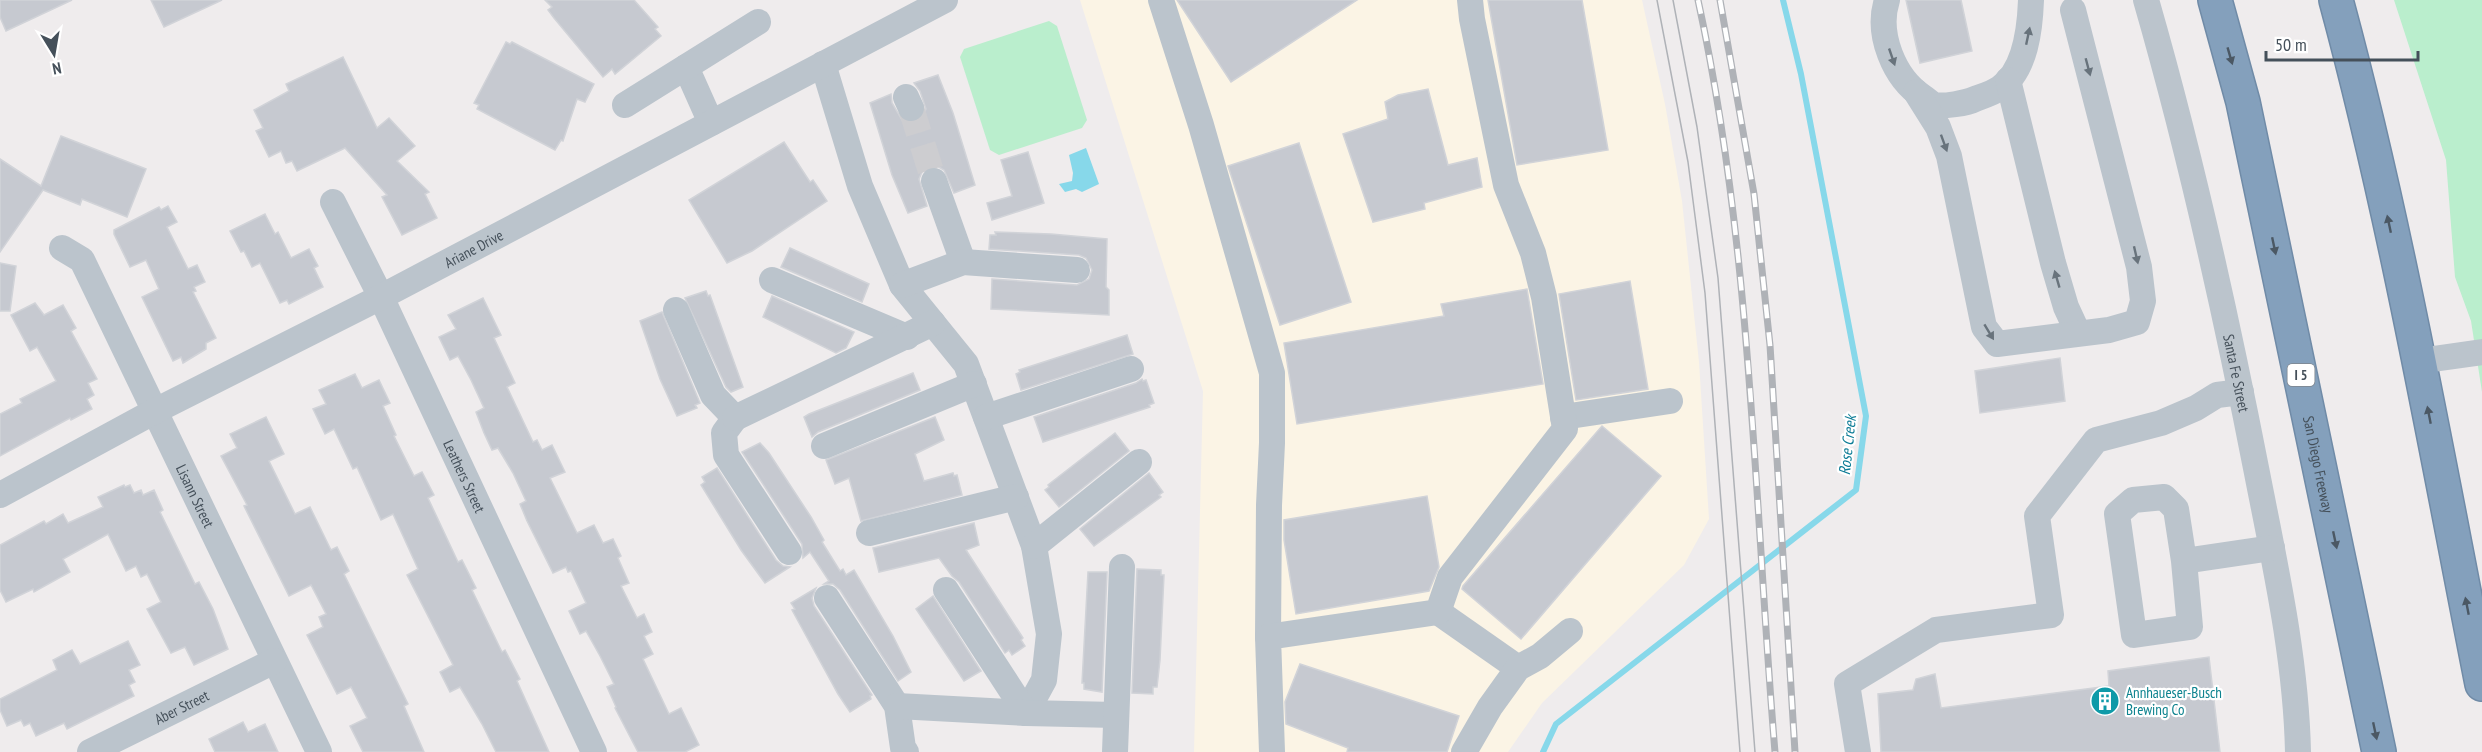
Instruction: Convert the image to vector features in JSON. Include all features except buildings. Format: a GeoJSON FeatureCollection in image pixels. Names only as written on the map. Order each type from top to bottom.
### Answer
{"type":"FeatureCollection","features":[{"type":"Feature","properties":{"kind":"highway","name":"San Diego Freeway"},"geometry":{"type":"LineString","coordinates":[[2214,0],[2243,102],[2379,752]]}},
{"type":"Feature","properties":{"kind":"highway"},"geometry":{"type":"LineString","coordinates":[[2336,0],[2358,80],[2419,362],[2482,684]]}},
{"type":"Feature","properties":{"kind":"street","name":"Ariane Drive"},"geometry":{"type":"LineString","coordinates":[[0,495],[155,411],[381,297],[945,0]]}},
{"type":"Feature","properties":{"kind":"street"},"geometry":{"type":"LineString","coordinates":[[1161,0],[1201,125],[1272,373],[1268,637],[1272,752]]}},
{"type":"Feature","properties":{"kind":"street"},"geometry":{"type":"LineString","coordinates":[[1438,612],[1450,578],[1565,429],[1544,297],[1533,253],[1506,185],[1472,20],[1470,0]]}},
{"type":"Feature","properties":{"kind":"street"},"geometry":{"type":"LineString","coordinates":[[1887,0],[1883,12],[1888,45],[1897,71],[1916,92],[1938,127],[1949,156],[1984,327],[1996,344],[2109,330],[2137,322],[2144,301],[2139,267],[2125,208],[2073,10]]}},
{"type":"Feature","properties":{"kind":"street"},"geometry":{"type":"LineString","coordinates":[[1916,92],[1935,105],[1967,103],[2001,88],[2018,67],[2030,36],[2031,0]]}},
{"type":"Feature","properties":{"kind":"street","name":"Santa Fe Street"},"geometry":{"type":"LineString","coordinates":[[2146,0],[2177,109],[2241,392],[2287,635],[2297,715],[2298,752]]}},
{"type":"Feature","properties":{"kind":"street"},"geometry":{"type":"LineString","coordinates":[[625,105],[758,22]]}},
{"type":"Feature","properties":{"kind":"street"},"geometry":{"type":"LineString","coordinates":[[823,64],[860,186],[902,285],[966,364],[1034,546],[1049,634],[1044,680],[1026,713]]}},
{"type":"Feature","properties":{"kind":"street"},"geometry":{"type":"LineString","coordinates":[[686,67],[711,123]]}},
{"type":"Feature","properties":{"kind":"street"},"geometry":{"type":"LineString","coordinates":[[2007,80],[2053,263],[2066,308],[2078,333]]}},
{"type":"Feature","properties":{"kind":"street"},"geometry":{"type":"LineString","coordinates":[[934,181],[963,262]]}},
{"type":"Feature","properties":{"kind":"street","name":"Leathers Street"},"geometry":{"type":"LineString","coordinates":[[333,202],[381,297],[594,752]]}},
{"type":"Feature","properties":{"kind":"street","name":"Lisann Street"},"geometry":{"type":"LineString","coordinates":[[62,248],[82,260],[319,752]]}},
{"type":"Feature","properties":{"kind":"street"},"geometry":{"type":"LineString","coordinates":[[902,285],[963,262],[1077,270]]}},
{"type":"Feature","properties":{"kind":"street"},"geometry":{"type":"LineString","coordinates":[[772,280],[907,337]]}},
{"type":"Feature","properties":{"kind":"street"},"geometry":{"type":"LineString","coordinates":[[676,309],[713,395],[735,418]]}},
{"type":"Feature","properties":{"kind":"street"},"geometry":{"type":"LineString","coordinates":[[789,552],[726,455],[724,433],[735,418],[933,323]]}},
{"type":"Feature","properties":{"kind":"street"},"geometry":{"type":"LineString","coordinates":[[2419,362],[2482,352]]}},
{"type":"Feature","properties":{"kind":"street"},"geometry":{"type":"LineString","coordinates":[[986,417],[1131,369]]}},
{"type":"Feature","properties":{"kind":"street"},"geometry":{"type":"LineString","coordinates":[[824,446],[974,384]]}},
{"type":"Feature","properties":{"kind":"street"},"geometry":{"type":"LineString","coordinates":[[1858,752],[1847,684],[1936,630],[2051,615],[2037,516],[2096,440],[2161,423],[2196,408],[2217,395],[2241,392]]}},
{"type":"Feature","properties":{"kind":"street"},"geometry":{"type":"LineString","coordinates":[[1563,417],[1670,401]]}},
{"type":"Feature","properties":{"kind":"street"},"geometry":{"type":"LineString","coordinates":[[1034,546],[1139,462]]}},
{"type":"Feature","properties":{"kind":"street"},"geometry":{"type":"LineString","coordinates":[[870,533],[1016,497]]}},
{"type":"Feature","properties":{"kind":"street"},"geometry":{"type":"LineString","coordinates":[[2164,497],[2176,509],[2184,561],[2190,627],[2134,635],[2117,514],[2133,500],[2164,497]]}},
{"type":"Feature","properties":{"kind":"street"},"geometry":{"type":"LineString","coordinates":[[2184,561],[2272,548]]}},
{"type":"Feature","properties":{"kind":"street"},"geometry":{"type":"LineString","coordinates":[[1115,752],[1122,567]]}},
{"type":"Feature","properties":{"kind":"street"},"geometry":{"type":"LineString","coordinates":[[946,590],[1026,713]]}},
{"type":"Feature","properties":{"kind":"street"},"geometry":{"type":"LineString","coordinates":[[827,598],[897,706],[903,748],[906,752]]}},
{"type":"Feature","properties":{"kind":"street"},"geometry":{"type":"LineString","coordinates":[[1268,637],[1438,612],[1518,668]]}},
{"type":"Feature","properties":{"kind":"street"},"geometry":{"type":"LineString","coordinates":[[1464,752],[1490,707],[1518,668],[1540,656],[1570,631]]}},
{"type":"Feature","properties":{"kind":"street","name":"Aber Street"},"geometry":{"type":"LineString","coordinates":[[90,752],[274,661]]}},
{"type":"Feature","properties":{"kind":"street"},"geometry":{"type":"LineString","coordinates":[[897,706],[1116,715]]}},
{"type":"Feature","properties":{"kind":"shaded area"},"geometry":{"type":"Polygon","coordinates":[[[1080,0],[1642,0],[1665,104],[1682,201],[1699,362],[1709,519],[1684,565],[1542,703],[1508,752],[1194,752],[1203,391],[1080,0]]]}},
{"type":"Feature","properties":{"kind":"green space"},"geometry":{"type":"Polygon","coordinates":[[[2394,0],[2482,0],[2482,392],[2471,321],[2455,277],[2446,160],[2394,0]]]}},
{"type":"Feature","properties":{"kind":"green space"},"geometry":{"type":"Polygon","coordinates":[[[1049,21],[1057,26],[1087,120],[1082,128],[999,155],[990,150],[960,57],[964,49],[1049,21]]]}},
{"type":"Feature","properties":{"kind":"water"},"geometry":{"type":"Polygon","coordinates":[[[1086,148],[1099,184],[1082,192],[1076,189],[1065,192],[1059,184],[1072,181],[1073,173],[1069,155],[1086,148]]]}},
{"type":"Feature","properties":{"kind":"waterway","name":"Rose Creek"},"geometry":{"type":"LineString","coordinates":[[1543,752],[1556,724],[1856,490],[1866,416],[1801,74],[1783,0]]}},
{"type":"Feature","properties":{"kind":"tunnel"},"geometry":{"type":"LineString","coordinates":[[911,108],[934,181]]}},
{"type":"Feature","properties":{"kind":"tram line"},"geometry":{"type":"LineString","coordinates":[[1657,0],[1688,162],[1705,293],[1740,752]]}},
{"type":"Feature","properties":{"kind":"tram line"},"geometry":{"type":"LineString","coordinates":[[1673,0],[1697,127],[1718,278],[1755,752]]}},
{"type":"Feature","properties":{"kind":"railway"},"geometry":{"type":"LineString","coordinates":[[1698,0],[1716,93],[1741,281],[1775,752]]}},
{"type":"Feature","properties":{"kind":"railway"},"geometry":{"type":"LineString","coordinates":[[1720,0],[1754,194],[1770,345],[1795,752]]}},
{"type":"Feature","properties":{"kind":"place","name":"Annhaueser-Busch Brewing Co"},"geometry":{"type":"Point","coordinates":[2105,701]}}]}
